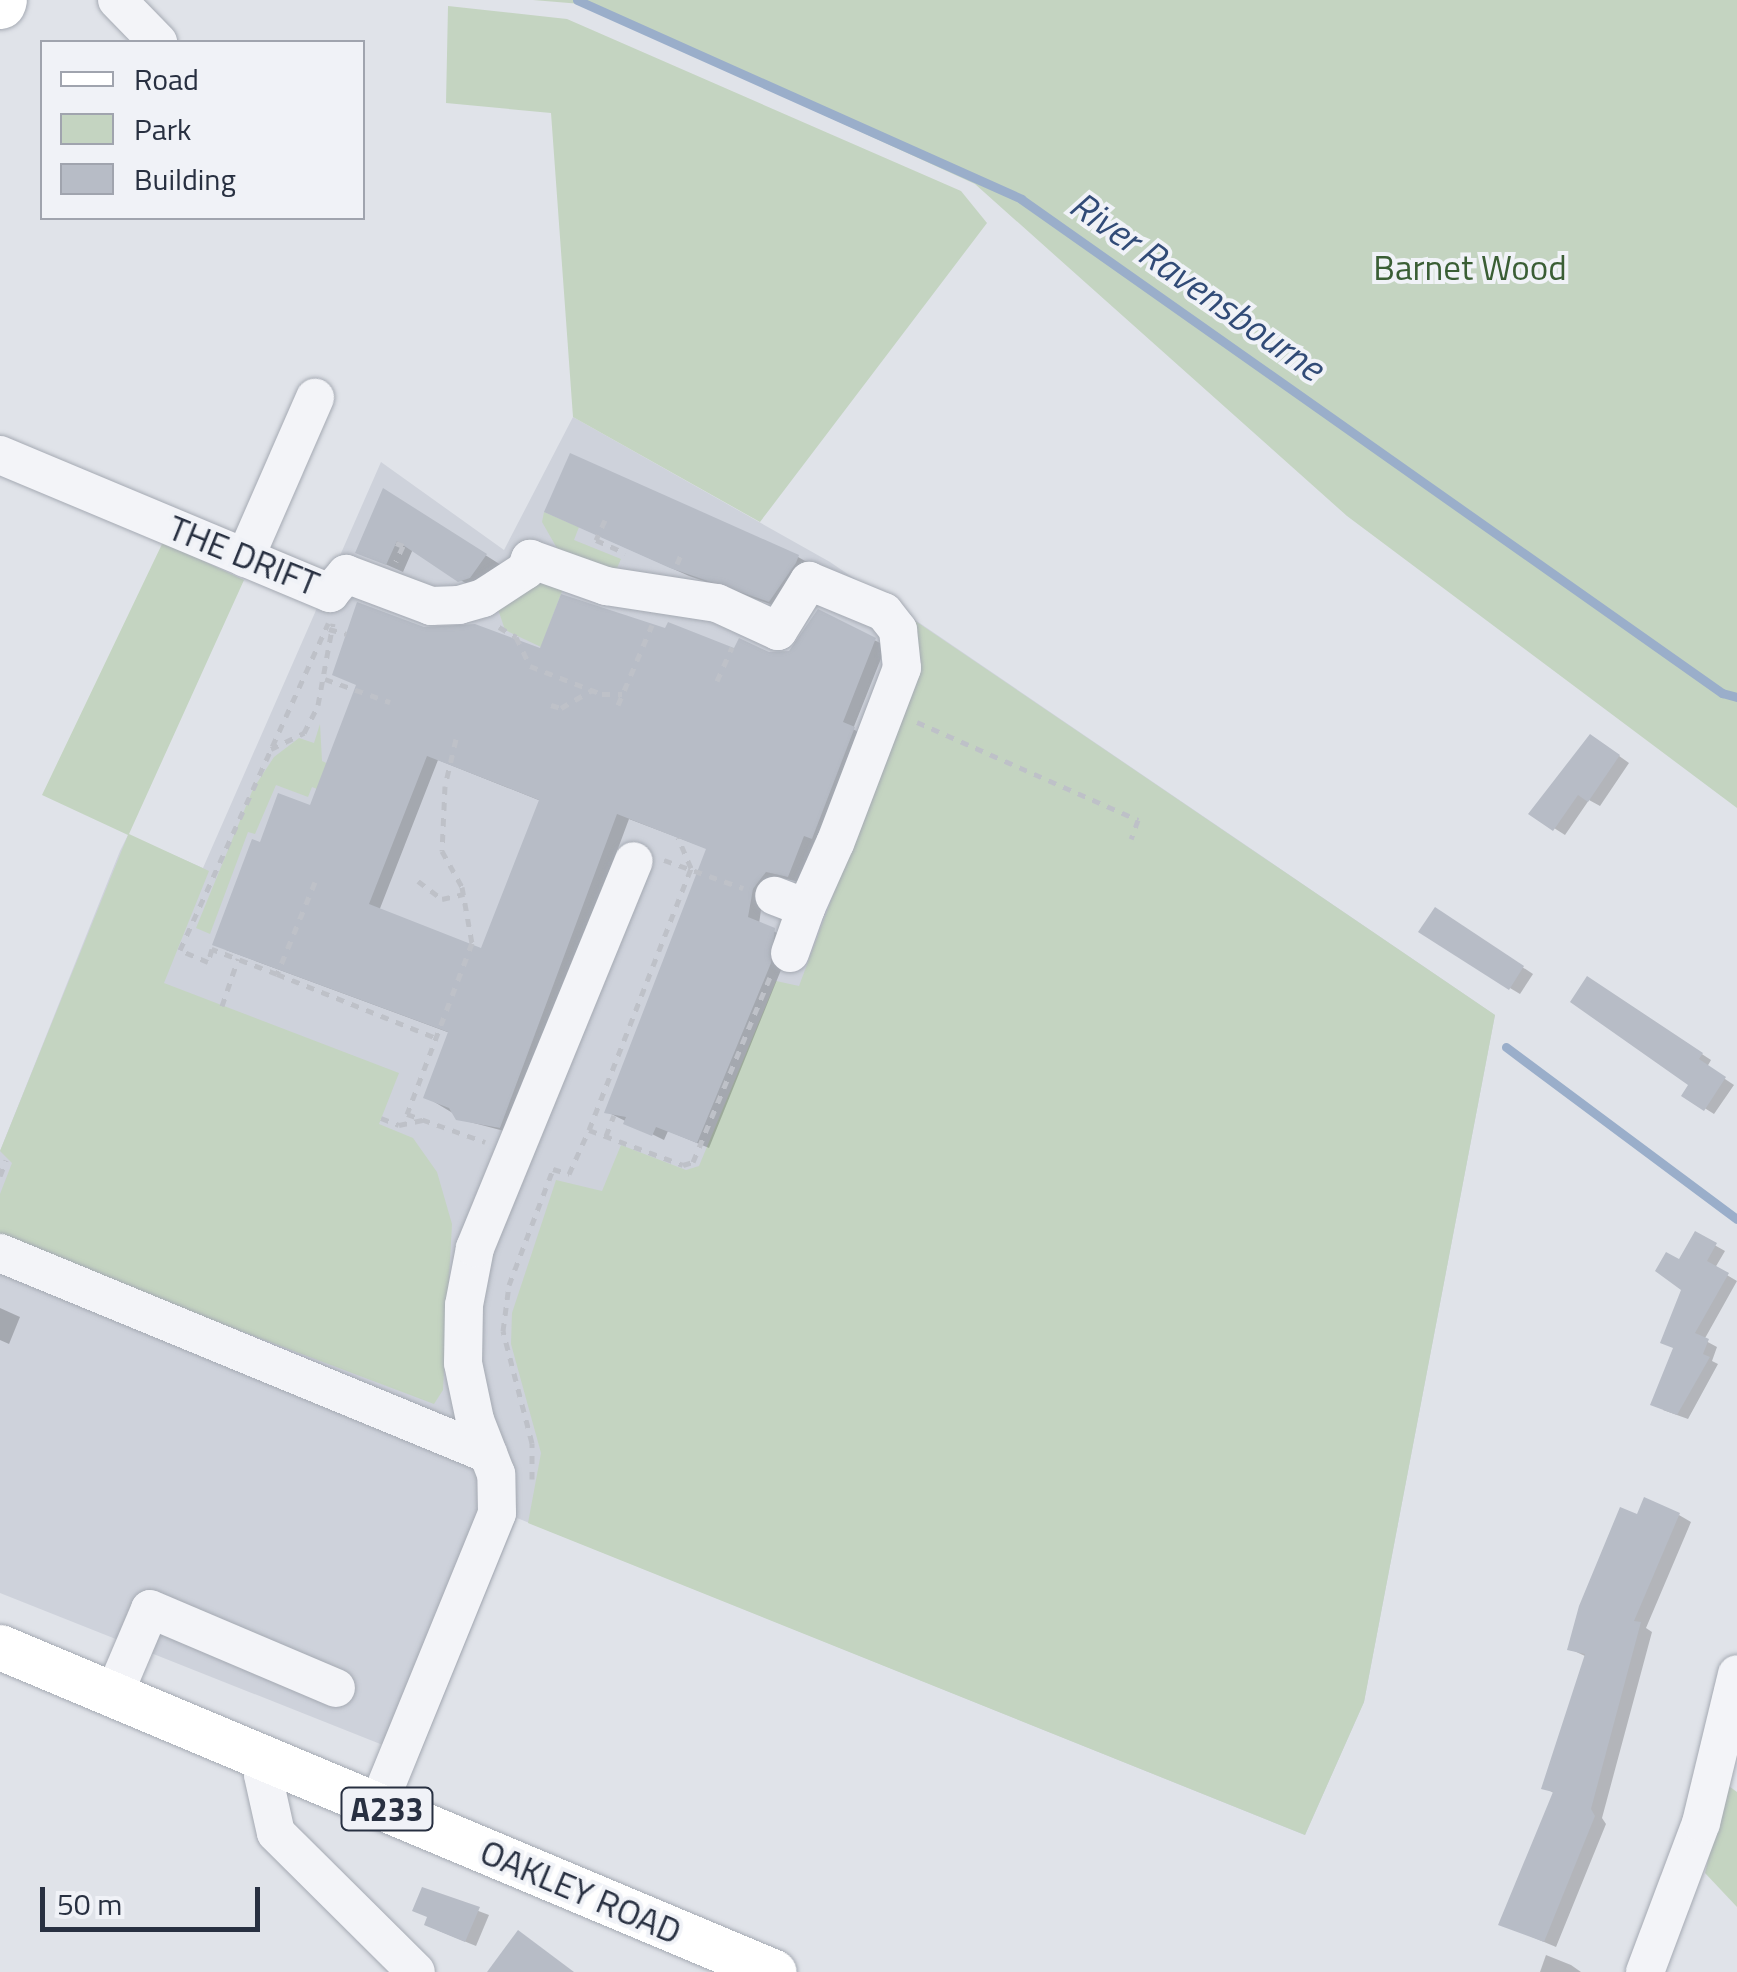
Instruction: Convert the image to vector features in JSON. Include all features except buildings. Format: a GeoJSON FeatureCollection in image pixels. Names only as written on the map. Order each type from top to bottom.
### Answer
{"type":"FeatureCollection","features":[{"type":"Feature","properties":{"kind":"main road","name":"OAKLEY ROAD"},"geometry":{"type":"LineString","coordinates":[[0,1647],[774,1972]]}},
{"type":"Feature","properties":{"kind":"street"},"geometry":{"type":"LineString","coordinates":[[117,0],[156,40]]}},
{"type":"Feature","properties":{"kind":"street"},"geometry":{"type":"LineString","coordinates":[[245,558],[315,398]]}},
{"type":"Feature","properties":{"kind":"street","name":"THE DRIFT"},"geometry":{"type":"LineString","coordinates":[[0,455],[245,558],[329,617],[346,574],[431,606],[483,598],[526,570],[530,559],[606,586],[717,603],[778,631],[809,581],[884,612],[903,645],[887,708]]}},
{"type":"Feature","properties":{"kind":"street"},"geometry":{"type":"LineString","coordinates":[[790,953],[790,902],[887,708]]}},
{"type":"Feature","properties":{"kind":"street"},"geometry":{"type":"LineString","coordinates":[[378,1805],[497,1513],[488,1454],[463,1363],[464,1305],[476,1248],[634,862]]}},
{"type":"Feature","properties":{"kind":"street"},"geometry":{"type":"LineString","coordinates":[[0,1253],[488,1454]]}},
{"type":"Feature","properties":{"kind":"street"},"geometry":{"type":"LineString","coordinates":[[114,1694],[150,1609],[336,1688]]}},
{"type":"Feature","properties":{"kind":"street"},"geometry":{"type":"LineString","coordinates":[[1645,1972],[1730,1744],[1737,1674]]}},
{"type":"Feature","properties":{"kind":"street"},"geometry":{"type":"LineString","coordinates":[[270,1760],[262,1775],[276,1833],[416,1972]]}},
{"type":"Feature","properties":{"kind":"path"},"geometry":{"type":"LineString","coordinates":[[605,520],[596,540],[643,561]]}},
{"type":"Feature","properties":{"kind":"path"},"geometry":{"type":"LineString","coordinates":[[483,598],[501,632],[516,637],[530,666],[588,689],[622,694]]}},
{"type":"Feature","properties":{"kind":"path"},"geometry":{"type":"LineString","coordinates":[[329,617],[346,634]]}},
{"type":"Feature","properties":{"kind":"path"},"geometry":{"type":"LineString","coordinates":[[271,749],[304,733],[325,679],[329,617]]}},
{"type":"Feature","properties":{"kind":"path"},"geometry":{"type":"LineString","coordinates":[[329,617],[271,749],[248,788],[180,950],[208,962],[212,949],[436,1038]]}},
{"type":"Feature","properties":{"kind":"path"},"geometry":{"type":"LineString","coordinates":[[325,679],[390,702]]}},
{"type":"Feature","properties":{"kind":"path"},"geometry":{"type":"LineString","coordinates":[[588,679],[588,689]]}},
{"type":"Feature","properties":{"kind":"path"},"geometry":{"type":"LineString","coordinates":[[551,705],[561,708],[588,689]]}},
{"type":"Feature","properties":{"kind":"path"},"geometry":{"type":"LineString","coordinates":[[887,708],[1138,820],[1131,839]]}},
{"type":"Feature","properties":{"kind":"path"},"geometry":{"type":"LineString","coordinates":[[456,739],[445,786],[442,851],[464,894],[472,943],[407,1114],[569,1174],[691,868],[678,838]]}},
{"type":"Feature","properties":{"kind":"path"},"geometry":{"type":"LineString","coordinates":[[634,862],[671,860],[790,902]]}},
{"type":"Feature","properties":{"kind":"path"},"geometry":{"type":"LineString","coordinates":[[418,881],[442,899],[464,894]]}},
{"type":"Feature","properties":{"kind":"path"},"geometry":{"type":"LineString","coordinates":[[277,974],[315,882]]}},
{"type":"Feature","properties":{"kind":"path"},"geometry":{"type":"LineString","coordinates":[[589,1130],[683,1165],[692,1162],[777,961],[790,953]]}},
{"type":"Feature","properties":{"kind":"path"},"geometry":{"type":"LineString","coordinates":[[222,1006],[238,959]]}},
{"type":"Feature","properties":{"kind":"path"},"geometry":{"type":"LineString","coordinates":[[606,1136],[614,1115]]}},
{"type":"Feature","properties":{"kind":"path"},"geometry":{"type":"LineString","coordinates":[[381,1118],[399,1125],[422,1120]]}},
{"type":"Feature","properties":{"kind":"path"},"geometry":{"type":"LineString","coordinates":[[0,1176],[6,1160]]}},
{"type":"Feature","properties":{"kind":"path"},"geometry":{"type":"LineString","coordinates":[[530,1487],[532,1444],[503,1332],[509,1285],[552,1169]]}},
{"type":"Feature","properties":{"kind":"shaded area"},"geometry":{"type":"Polygon","coordinates":[[[573,417],[830,562],[1495,1015],[1364,1702],[1305,1835],[517,1518],[418,1759],[0,1593],[0,1151],[120,851],[128,835],[203,868],[381,462],[504,550],[573,417]]]}},
{"type":"Feature","properties":{"kind":"green space","name":"Barnet Wood"},"geometry":{"type":"Polygon","coordinates":[[[533,0],[1737,0],[1737,808],[1347,516],[975,184],[581,4],[533,0]]]}},
{"type":"Feature","properties":{"kind":"green space"},"geometry":{"type":"Polygon","coordinates":[[[448,6],[567,19],[961,191],[987,223],[760,522],[573,417],[551,113],[446,103],[448,6]]]}},
{"type":"Feature","properties":{"kind":"green space"},"geometry":{"type":"Polygon","coordinates":[[[544,512],[579,527],[574,540],[621,559],[613,577],[558,550],[542,522],[544,512]]]}},
{"type":"Feature","properties":{"kind":"green space"},"geometry":{"type":"Polygon","coordinates":[[[163,542],[244,580],[129,834],[209,871],[164,983],[399,1073],[379,1124],[413,1138],[437,1172],[452,1224],[443,1390],[434,1404],[0,1240],[0,1194],[12,1163],[0,1151],[128,835],[42,795],[163,542]]]}},
{"type":"Feature","properties":{"kind":"green space"},"geometry":{"type":"Polygon","coordinates":[[[540,583],[564,586],[541,647],[505,630],[497,606],[540,583]]]}},
{"type":"Feature","properties":{"kind":"green space"},"geometry":{"type":"Polygon","coordinates":[[[905,614],[1495,1015],[1364,1702],[1305,1835],[528,1523],[541,1453],[511,1344],[512,1313],[556,1180],[602,1191],[621,1145],[686,1170],[699,1166],[776,981],[799,986],[921,661],[905,614]]]}},
{"type":"Feature","properties":{"kind":"green space"},"geometry":{"type":"Polygon","coordinates":[[[320,724],[322,761],[337,768],[327,793],[312,787],[308,797],[276,785],[255,834],[248,832],[210,934],[196,928],[253,789],[274,757],[299,738],[314,743],[320,724]]]}},
{"type":"Feature","properties":{"kind":"green space"},"geometry":{"type":"Polygon","coordinates":[[[1726,1784],[1737,1792],[1737,1907],[1705,1873],[1726,1784]]]}},
{"type":"Feature","properties":{"kind":"waterway","name":"River Ravensbourne"},"geometry":{"type":"LineString","coordinates":[[577,0],[1021,199],[1722,693],[1737,697]]}},
{"type":"Feature","properties":{"kind":"waterway"},"geometry":{"type":"LineString","coordinates":[[1506,1047],[1737,1219]]}}]}
